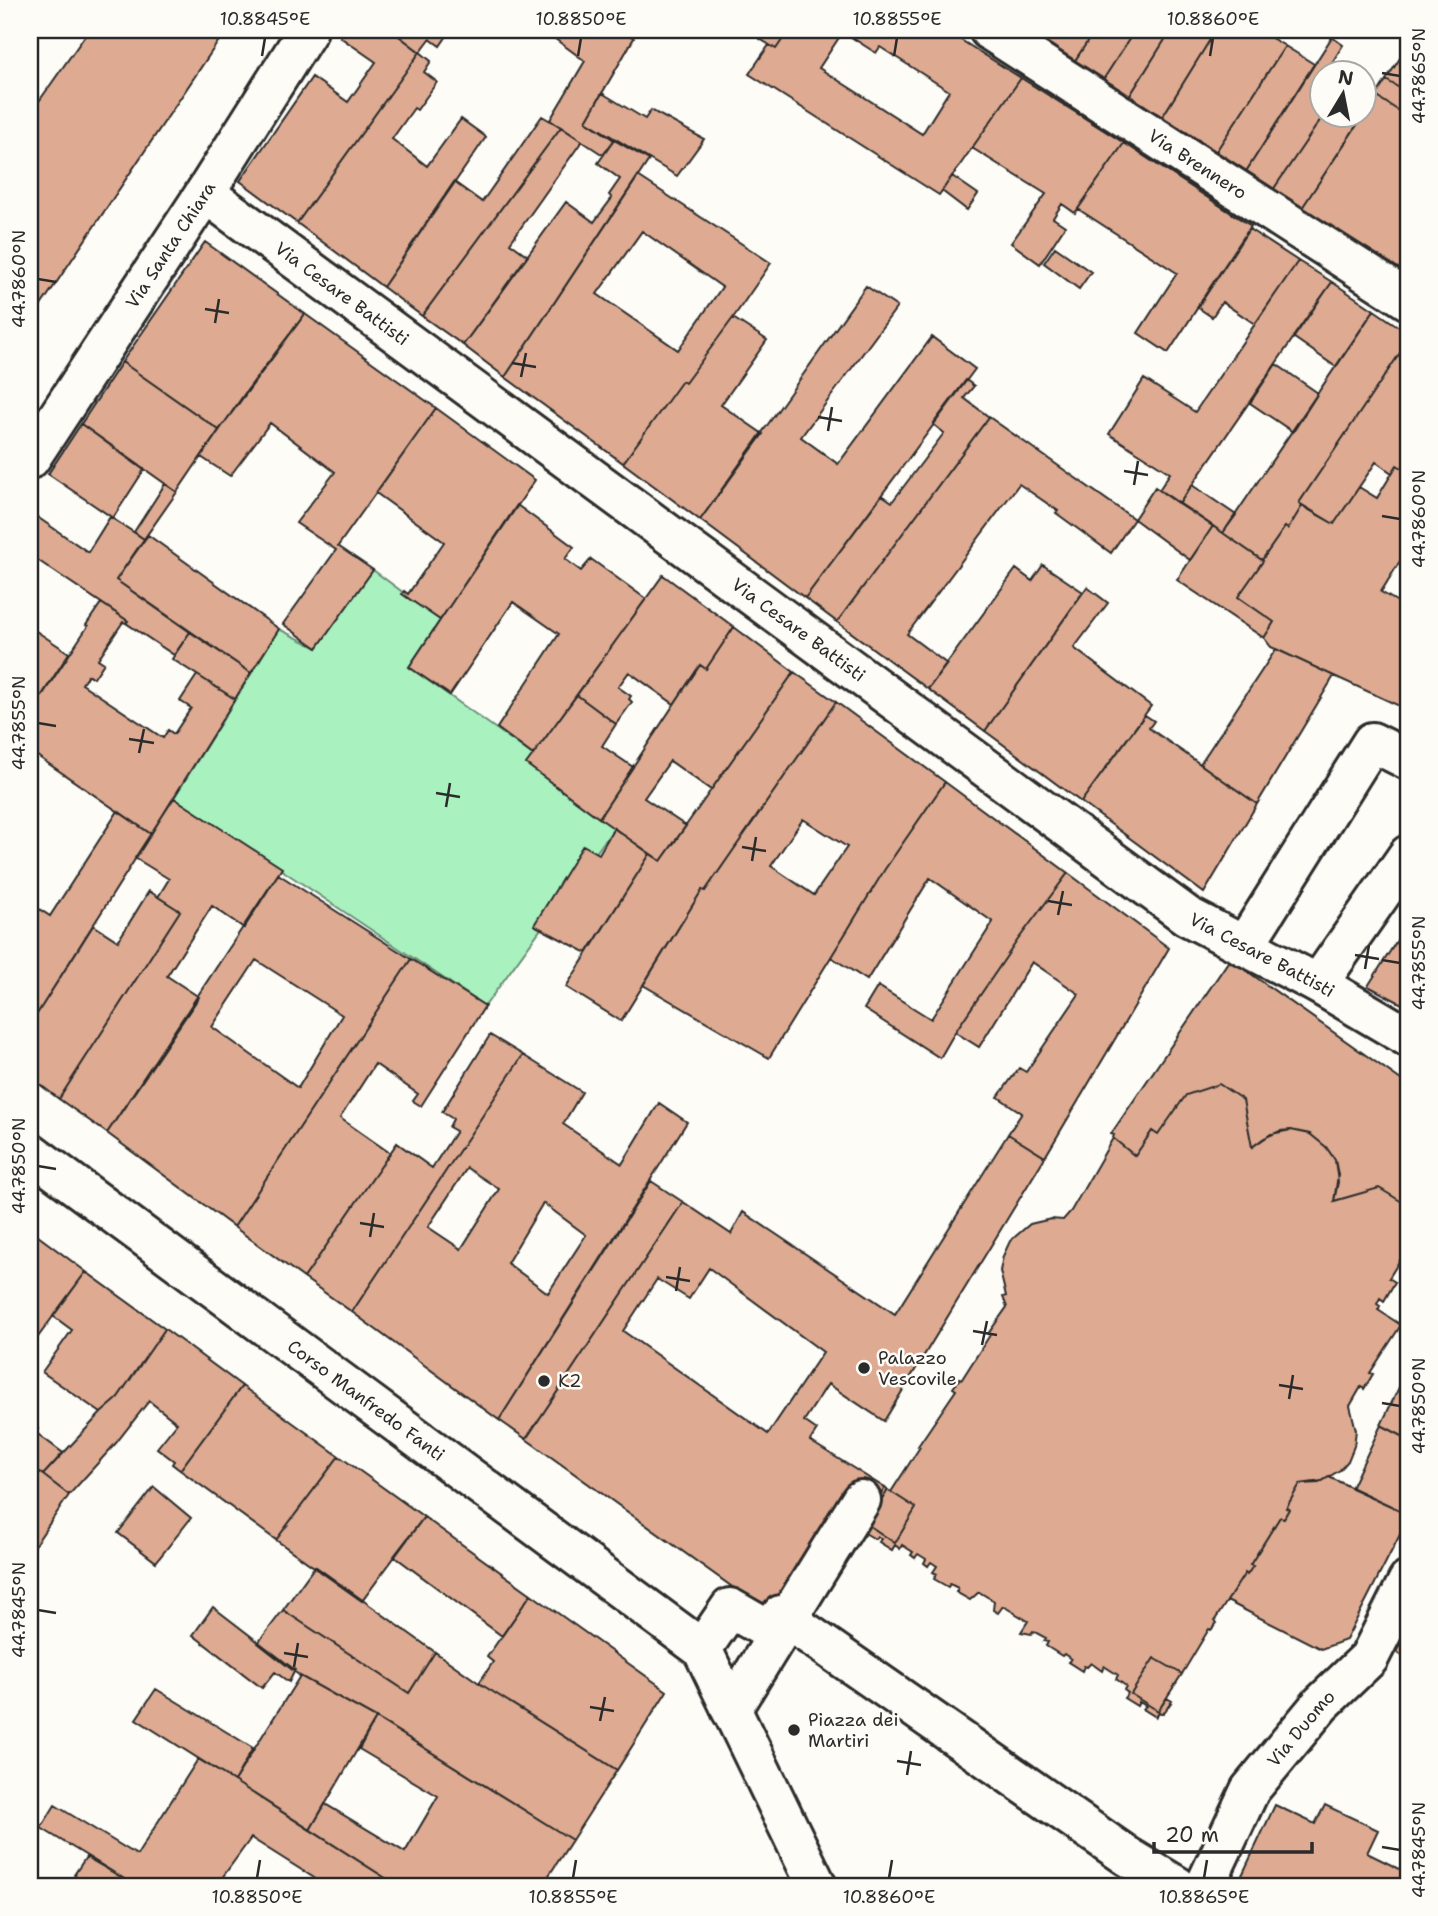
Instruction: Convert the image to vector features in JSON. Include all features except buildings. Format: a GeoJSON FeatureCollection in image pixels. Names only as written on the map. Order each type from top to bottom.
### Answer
{"type":"FeatureCollection","features":[{"type":"Feature","properties":{"kind":"street","name":"Via Santa Chiara"},"geometry":{"type":"LineString","coordinates":[[30,459],[309,30]]}},
{"type":"Feature","properties":{"kind":"street","name":"Via Brennero"},"geometry":{"type":"LineString","coordinates":[[989,30],[1408,300]]}},
{"type":"Feature","properties":{"kind":"street","name":"Via Cesare Battisti"},"geometry":{"type":"LineString","coordinates":[[205,193],[1187,916],[1318,984],[1408,1037]]}},
{"type":"Feature","properties":{"kind":"street"},"geometry":{"type":"LineString","coordinates":[[1244,946],[1372,742],[1408,760]]}},
{"type":"Feature","properties":{"kind":"street"},"geometry":{"type":"LineString","coordinates":[[1318,984],[1408,855]]}},
{"type":"Feature","properties":{"kind":"street","name":"Corso Manfredo Fanti"},"geometry":{"type":"LineString","coordinates":[[30,1152],[702,1649]]}},
{"type":"Feature","properties":{"kind":"street"},"geometry":{"type":"LineString","coordinates":[[731,1710],[861,1500]]}},
{"type":"Feature","properties":{"kind":"street","name":"Via Duomo"},"geometry":{"type":"LineString","coordinates":[[1205,1886],[1250,1790],[1321,1704],[1369,1658],[1408,1581]]}},
{"type":"Feature","properties":{"kind":"street"},"geometry":{"type":"LineString","coordinates":[[817,1886],[702,1649],[730,1608],[770,1631],[781,1615],[788,1619],[1127,1856],[1177,1886]]}},
{"type":"Feature","properties":{"kind":"green space"},"geometry":{"type":"Polygon","coordinates":[[[373,570],[440,620],[409,667],[533,755],[614,828],[485,1006],[174,798],[279,629],[317,648],[373,570]]]}},
{"type":"Feature","properties":{"kind":"place","name":"Palazzo Vescovile"},"geometry":{"type":"Point","coordinates":[864,1368]}},
{"type":"Feature","properties":{"kind":"place","name":"K2"},"geometry":{"type":"Point","coordinates":[544,1381]}},
{"type":"Feature","properties":{"kind":"place","name":"Piazza dei Martiri"},"geometry":{"type":"Point","coordinates":[794,1730]}}]}
